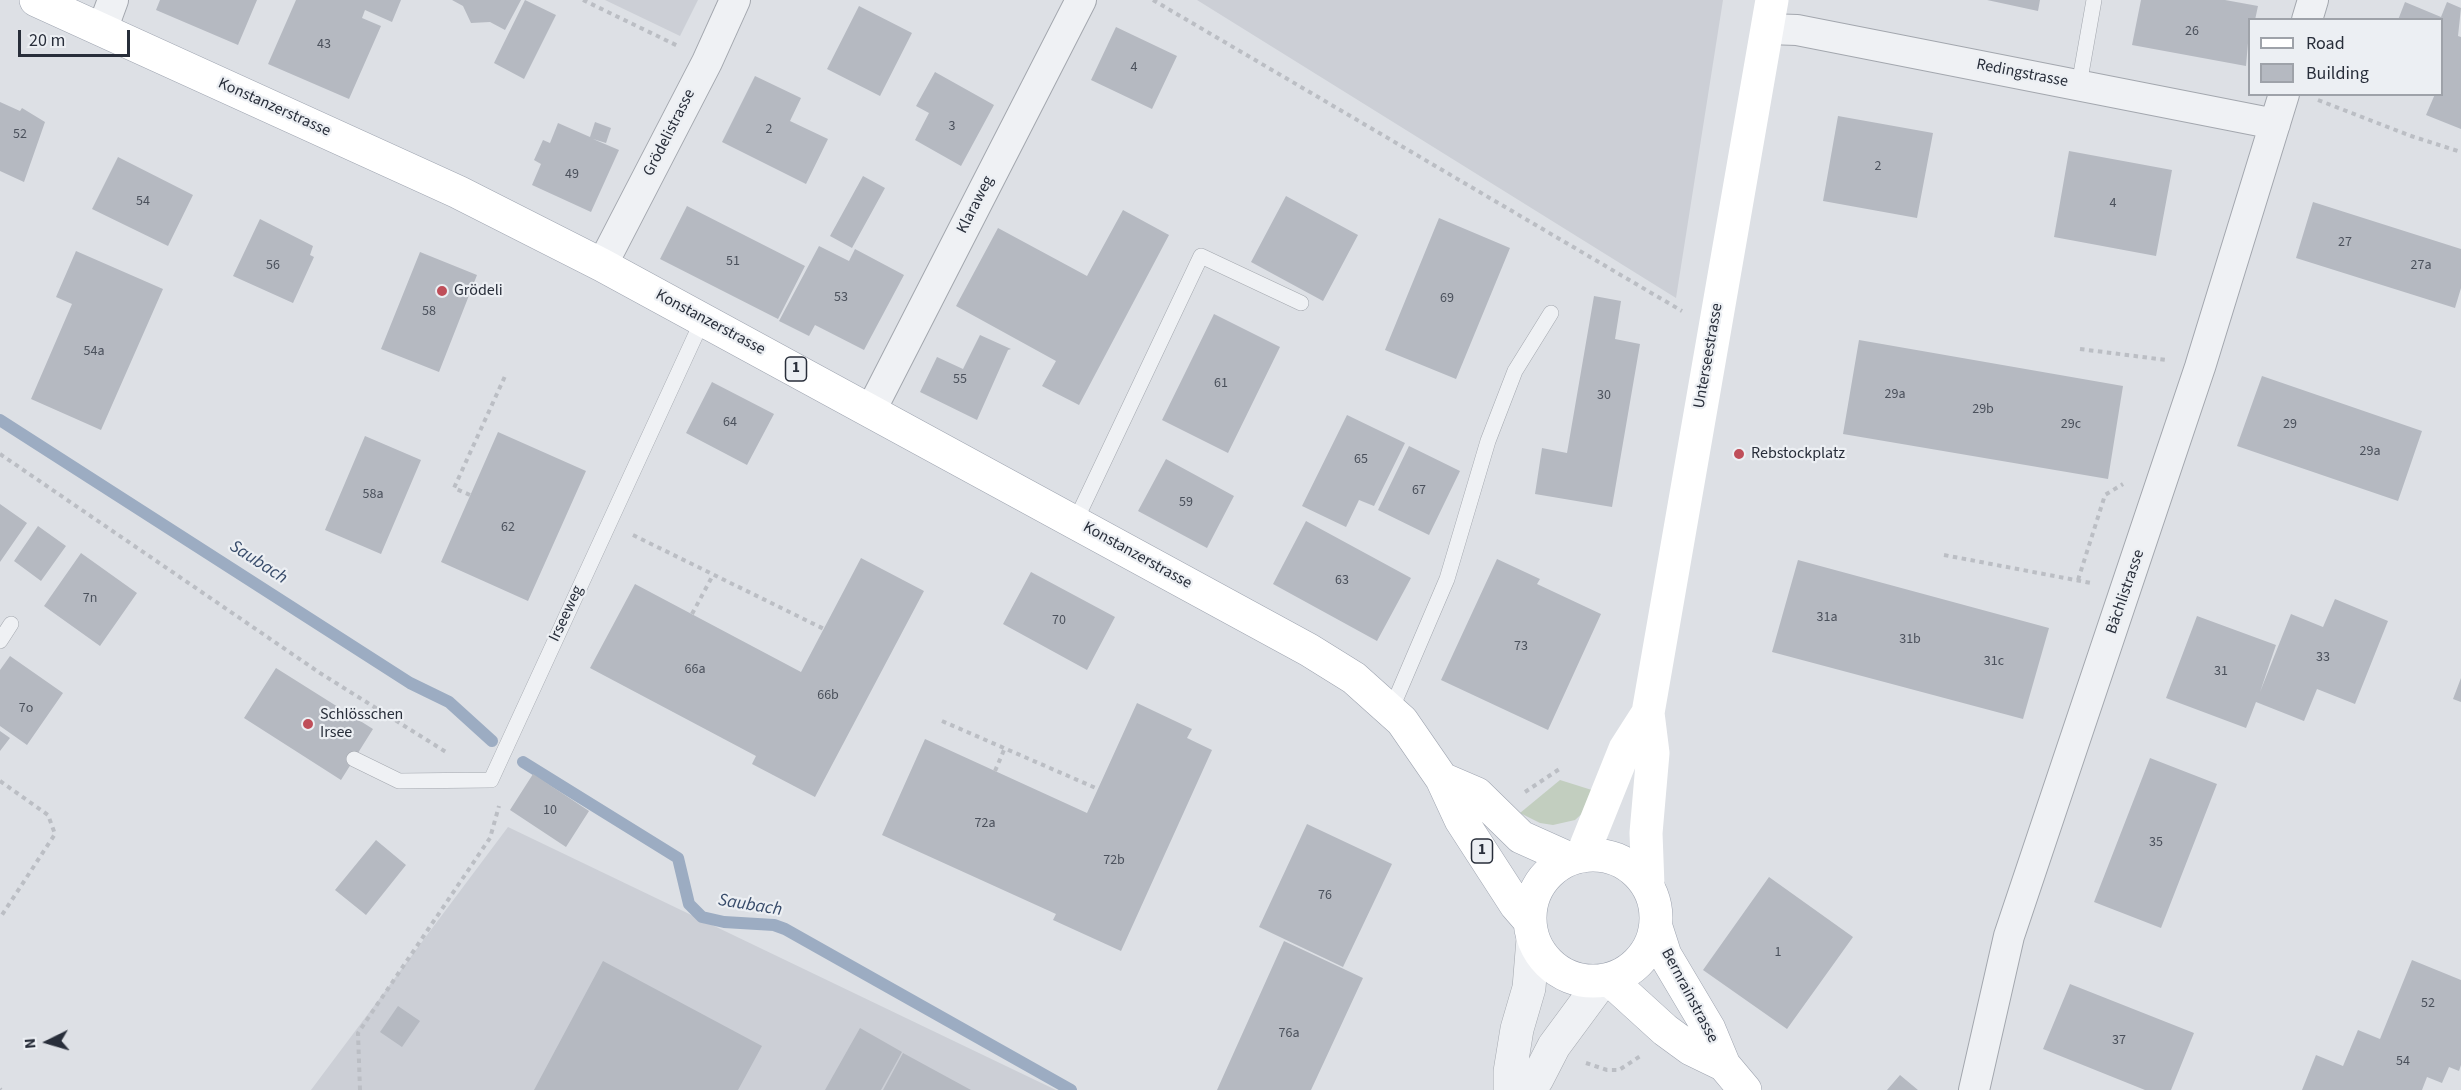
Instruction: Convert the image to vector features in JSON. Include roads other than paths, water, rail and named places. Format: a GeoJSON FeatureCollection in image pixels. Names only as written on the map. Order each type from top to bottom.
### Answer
{"type":"FeatureCollection","features":[{"type":"Feature","properties":{"kind":"main road","name":"Konstanzerstrasse"},"geometry":{"type":"LineString","coordinates":[[36,0],[108,15],[602,265],[1309,650],[1354,678],[1402,721],[1442,779],[1461,820],[1531,930]]}},
{"type":"Feature","properties":{"kind":"main road","name":"Unterseestrasse"},"geometry":{"type":"LineString","coordinates":[[1647,886],[1646,833],[1653,753],[1648,713],[1770,14]]}},
{"type":"Feature","properties":{"kind":"main road","name":"Unterseestrasse"},"geometry":{"type":"LineString","coordinates":[[1576,857],[1625,749],[1648,713]]}},
{"type":"Feature","properties":{"kind":"main road","name":"1"},"geometry":{"type":"LineString","coordinates":[[1442,779],[1477,794],[1500,820],[1521,837],[1576,857]]}},
{"type":"Feature","properties":{"kind":"main road"},"geometry":{"type":"LineString","coordinates":[[1597,855],[1627,864],[1647,886],[1655,906],[1656,927],[1651,944],[1641,960],[1627,972],[1606,980],[1580,980],[1560,972],[1543,958],[1531,930],[1532,901],[1540,883],[1553,868],[1576,857],[1597,855]]}},
{"type":"Feature","properties":{"kind":"main road","name":"Bernrainstrasse"},"geometry":{"type":"LineString","coordinates":[[1656,927],[1665,955],[1709,1029],[1724,1065],[1744,1090]]}},
{"type":"Feature","properties":{"kind":"main road","name":"Bernrainstrasse"},"geometry":{"type":"LineString","coordinates":[[1606,980],[1691,1049],[1724,1065]]}},
{"type":"Feature","properties":{"kind":"street","name":"Grödelistrasse"},"geometry":{"type":"LineString","coordinates":[[602,265],[707,62],[735,0]]}},
{"type":"Feature","properties":{"kind":"street","name":"Klaraweg"},"geometry":{"type":"LineString","coordinates":[[871,410],[1081,0]]}},
{"type":"Feature","properties":{"kind":"street"},"geometry":{"type":"LineString","coordinates":[[2308,18],[2313,0]]}},
{"type":"Feature","properties":{"kind":"street","name":"Redingstrasse"},"geometry":{"type":"LineString","coordinates":[[1770,14],[1797,30],[2275,124]]}},
{"type":"Feature","properties":{"kind":"street","name":"Bächlistrasse"},"geometry":{"type":"LineString","coordinates":[[1974,1090],[2009,936],[2200,367],[2283,96]]}},
{"type":"Feature","properties":{"kind":"street"},"geometry":{"type":"LineString","coordinates":[[1510,1090],[1510,1072],[1517,1029],[1530,988],[1531,930]]}},
{"type":"Feature","properties":{"kind":"street"},"geometry":{"type":"LineString","coordinates":[[1529,1090],[1538,1079],[1554,1046],[1606,980]]}},
{"type":"Feature","properties":{"kind":"lane"},"geometry":{"type":"LineString","coordinates":[[2079,85],[2094,0]]}},
{"type":"Feature","properties":{"kind":"lane"},"geometry":{"type":"LineString","coordinates":[[1075,522],[1202,256],[1301,303]]}},
{"type":"Feature","properties":{"kind":"lane"},"geometry":{"type":"LineString","coordinates":[[1391,710],[1447,579],[1488,441],[1515,371],[1551,313]]}},
{"type":"Feature","properties":{"kind":"lane","name":"Irseeweg"},"geometry":{"type":"LineString","coordinates":[[354,759],[399,781],[491,780],[703,319]]}},
{"type":"Feature","properties":{"kind":"lane"},"geometry":{"type":"LineString","coordinates":[[0,641],[11,624]]}},
{"type":"Feature","properties":{"kind":"waterway","name":"Saubach"},"geometry":{"type":"LineString","coordinates":[[0,420],[410,683],[449,702],[492,741]]}},
{"type":"Feature","properties":{"kind":"waterway","name":"Saubach"},"geometry":{"type":"LineString","coordinates":[[523,762],[678,858],[689,904],[702,917],[724,922],[774,925],[785,929],[1071,1090]]}},
{"type":"Feature","properties":{"kind":"place","name":"Grödeli"},"geometry":{"type":"Point","coordinates":[442,291]}},
{"type":"Feature","properties":{"kind":"place","name":"Rebstockplatz"},"geometry":{"type":"Point","coordinates":[1739,454]}},
{"type":"Feature","properties":{"kind":"place","name":"Schlösschen Irsee"},"geometry":{"type":"Point","coordinates":[308,724]}}]}
